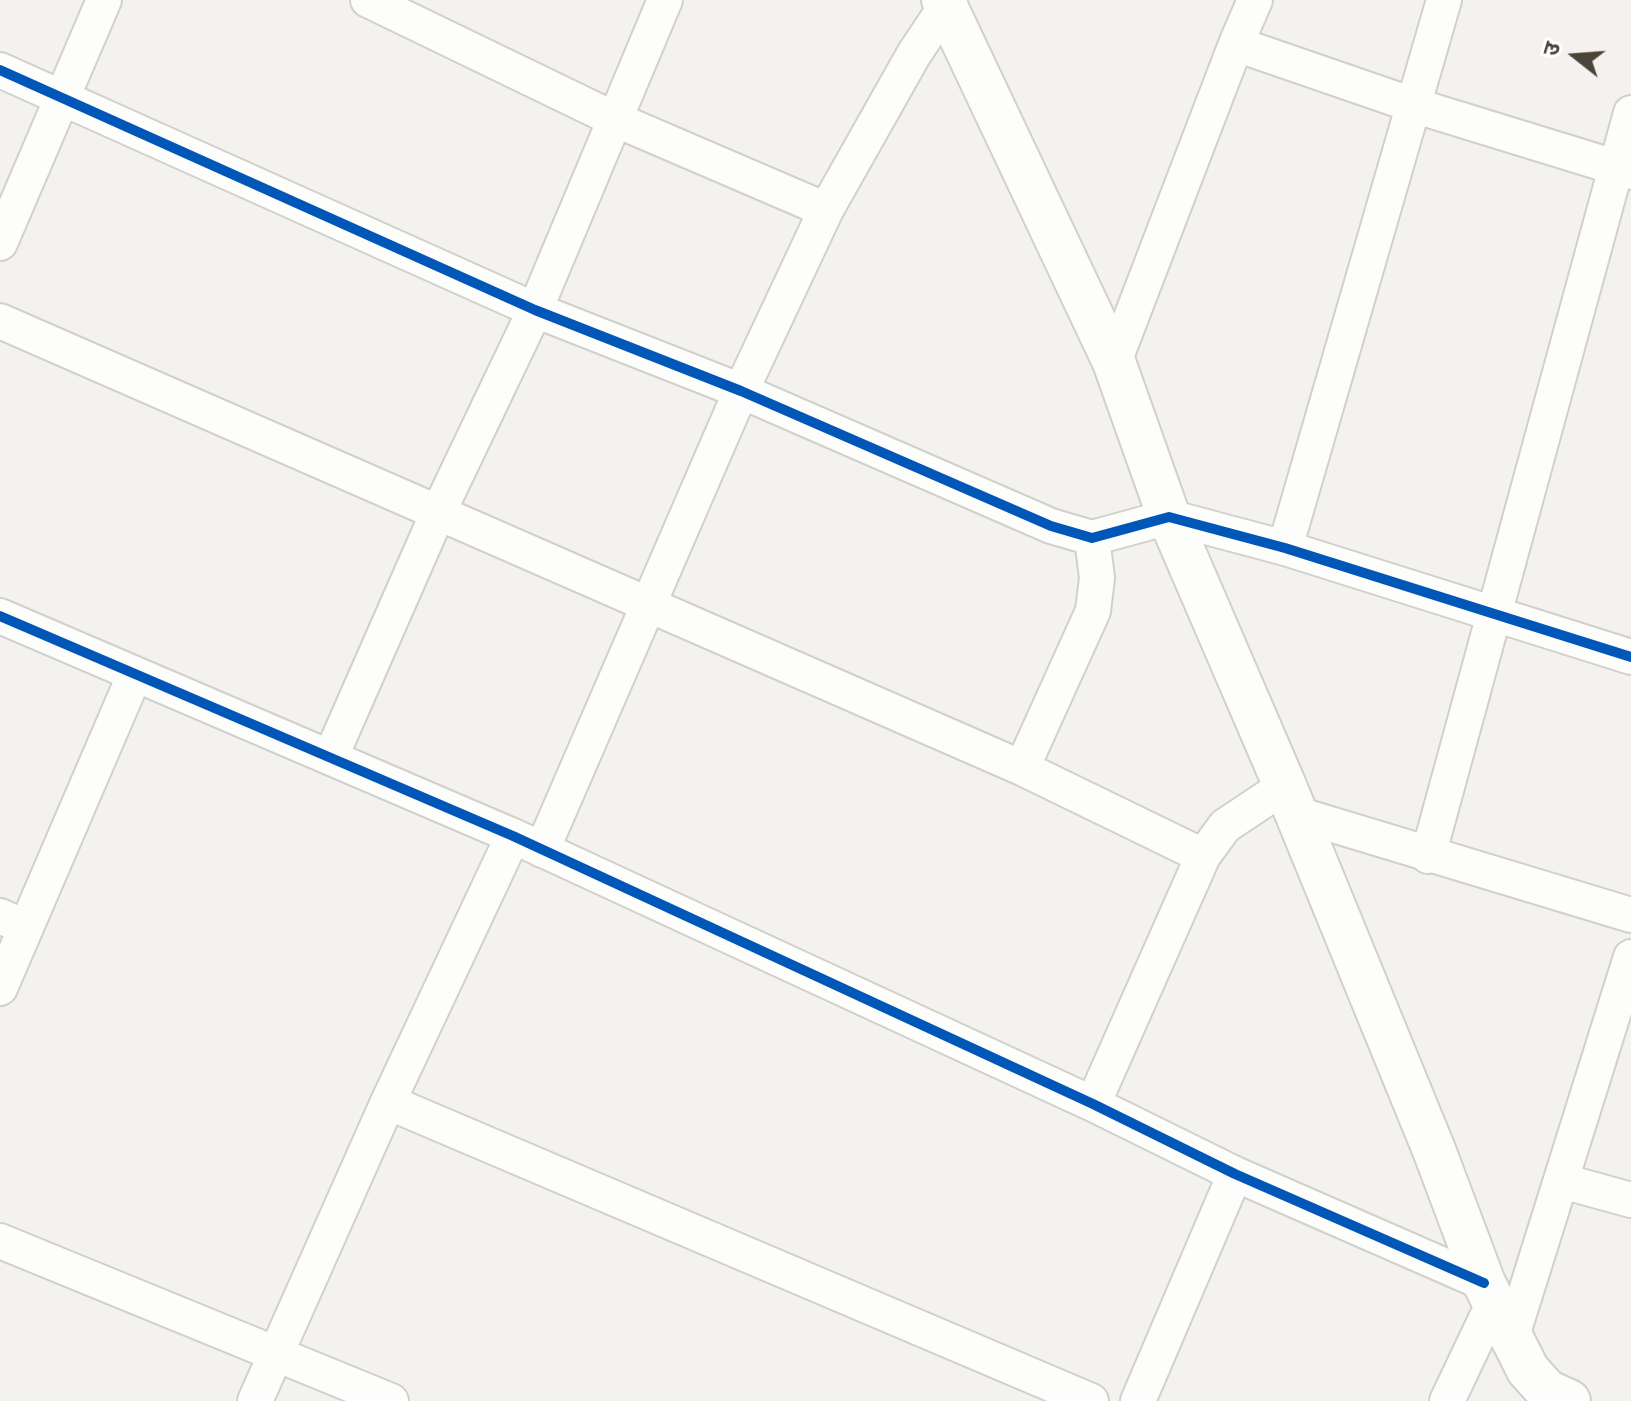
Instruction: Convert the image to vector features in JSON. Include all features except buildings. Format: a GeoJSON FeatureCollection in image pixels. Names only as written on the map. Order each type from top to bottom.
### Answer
{"type":"FeatureCollection","features":[{"type":"Feature","properties":{"kind":"street"},"geometry":{"type":"LineString","coordinates":[[0,243],[104,0]]}},
{"type":"Feature","properties":{"kind":"street"},"geometry":{"type":"LineString","coordinates":[[368,0],[612,118],[826,210]]}},
{"type":"Feature","properties":{"kind":"street"},"geometry":{"type":"LineString","coordinates":[[331,756],[437,515],[535,310],[612,118],[665,0]]}},
{"type":"Feature","properties":{"kind":"street"},"geometry":{"type":"LineString","coordinates":[[1114,362],[1255,0]]}},
{"type":"Feature","properties":{"kind":"street"},"geometry":{"type":"LineString","coordinates":[[1285,548],[1444,0]]}},
{"type":"Feature","properties":{"kind":"street"},"geometry":{"type":"LineString","coordinates":[[255,1401],[388,1102],[527,843],[649,603],[741,391],[826,210],[947,2]]}},
{"type":"Feature","properties":{"kind":"street"},"geometry":{"type":"LineString","coordinates":[[947,2],[1114,362],[1169,517],[1291,800],[1496,1307],[1528,1370],[1547,1391],[1569,1401]]}},
{"type":"Feature","properties":{"kind":"street"},"geometry":{"type":"LineString","coordinates":[[1236,44],[1413,105],[1624,170]]}},
{"type":"Feature","properties":{"kind":"street"},"geometry":{"type":"LineString","coordinates":[[0,70],[535,310],[741,391],[1051,526],[1092,538],[1169,517],[1285,548],[1631,657]]}},
{"type":"Feature","properties":{"kind":"street"},"geometry":{"type":"LineString","coordinates":[[1428,856],[1624,170],[1631,113]]}},
{"type":"Feature","properties":{"kind":"street"},"geometry":{"type":"LineString","coordinates":[[0,321],[437,515],[649,603],[1022,768],[1203,856]]}},
{"type":"Feature","properties":{"kind":"street"},"geometry":{"type":"LineString","coordinates":[[1022,768],[1093,611],[1097,578],[1092,538]]}},
{"type":"Feature","properties":{"kind":"street"},"geometry":{"type":"LineString","coordinates":[[0,616],[527,843],[1093,1104],[1496,1307]]}},
{"type":"Feature","properties":{"kind":"street"},"geometry":{"type":"LineString","coordinates":[[0,988],[13,922],[135,674]]}},
{"type":"Feature","properties":{"kind":"street"},"geometry":{"type":"LineString","coordinates":[[1093,1104],[1203,856],[1225,826],[1291,800],[1428,856],[1631,915]]}},
{"type":"Feature","properties":{"kind":"street"},"geometry":{"type":"LineString","coordinates":[[1447,1401],[1562,1181],[1631,957]]}},
{"type":"Feature","properties":{"kind":"street"},"geometry":{"type":"LineString","coordinates":[[388,1102],[1091,1401]]}},
{"type":"Feature","properties":{"kind":"street"},"geometry":{"type":"LineString","coordinates":[[1138,1401],[1235,1174]]}},
{"type":"Feature","properties":{"kind":"street"},"geometry":{"type":"LineString","coordinates":[[1562,1181],[1631,1200]]}},
{"type":"Feature","properties":{"kind":"street"},"geometry":{"type":"LineString","coordinates":[[0,1241],[391,1401]]}},
{"type":"Feature","properties":{"kind":"cycle path"},"geometry":{"type":"LineString","coordinates":[[0,70],[535,310],[741,391],[1051,526],[1092,538],[1169,517],[1285,548],[1631,657]]}},
{"type":"Feature","properties":{"kind":"cycle path"},"geometry":{"type":"LineString","coordinates":[[0,616],[513,836],[1093,1104],[1235,1174],[1484,1283]]}}]}
